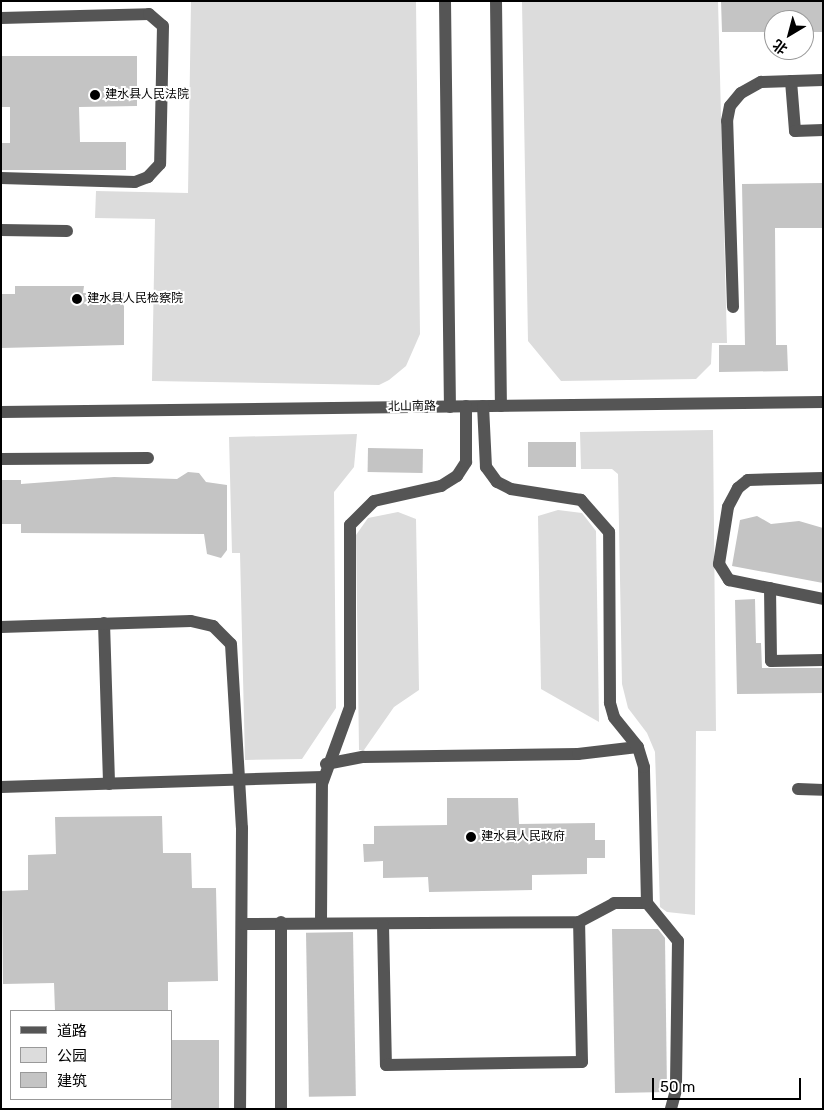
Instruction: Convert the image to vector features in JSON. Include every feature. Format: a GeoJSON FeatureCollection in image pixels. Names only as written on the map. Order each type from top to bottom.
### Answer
{"type":"FeatureCollection","features":[{"type":"Feature","properties":{"kind":"street"},"geometry":{"type":"LineString","coordinates":[[445,1],[450,407]]}},
{"type":"Feature","properties":{"kind":"street"},"geometry":{"type":"LineString","coordinates":[[496,1],[501,406]]}},
{"type":"Feature","properties":{"kind":"street"},"geometry":{"type":"LineString","coordinates":[[1,18],[149,14],[163,26],[160,164],[148,177],[135,182],[1,178]]}},
{"type":"Feature","properties":{"kind":"street"},"geometry":{"type":"LineString","coordinates":[[733,307],[727,122],[730,106],[750,86],[791,81],[823,80]]}},
{"type":"Feature","properties":{"kind":"street"},"geometry":{"type":"LineString","coordinates":[[791,81],[795,131],[823,130]]}},
{"type":"Feature","properties":{"kind":"street"},"geometry":{"type":"LineString","coordinates":[[1,230],[67,231]]}},
{"type":"Feature","properties":{"kind":"street","name":"北山南路"},"geometry":{"type":"LineString","coordinates":[[1,412],[823,402]]}},
{"type":"Feature","properties":{"kind":"street"},"geometry":{"type":"LineString","coordinates":[[321,921],[323,777],[326,764],[350,707],[350,525],[374,501],[441,486],[457,476],[466,462],[466,406]]}},
{"type":"Feature","properties":{"kind":"street"},"geometry":{"type":"LineString","coordinates":[[483,406],[486,467],[497,482],[511,489],[581,500],[608,532],[610,703],[614,717],[638,747],[644,767],[647,903],[678,941],[676,1090],[671,1109]]}},
{"type":"Feature","properties":{"kind":"street"},"geometry":{"type":"LineString","coordinates":[[1,459],[148,458]]}},
{"type":"Feature","properties":{"kind":"street"},"geometry":{"type":"LineString","coordinates":[[823,478],[748,480],[732,497],[721,571],[729,580],[823,599]]}},
{"type":"Feature","properties":{"kind":"street"},"geometry":{"type":"LineString","coordinates":[[770,588],[772,661],[823,660]]}},
{"type":"Feature","properties":{"kind":"street"},"geometry":{"type":"LineString","coordinates":[[1,626],[191,621],[226,636],[235,652],[242,924],[240,1109]]}},
{"type":"Feature","properties":{"kind":"street"},"geometry":{"type":"LineString","coordinates":[[104,623],[109,784]]}},
{"type":"Feature","properties":{"kind":"street"},"geometry":{"type":"LineString","coordinates":[[326,764],[363,757],[578,754],[638,747]]}},
{"type":"Feature","properties":{"kind":"street"},"geometry":{"type":"LineString","coordinates":[[1,787],[323,777]]}},
{"type":"Feature","properties":{"kind":"street"},"geometry":{"type":"LineString","coordinates":[[798,789],[823,790]]}},
{"type":"Feature","properties":{"kind":"street"},"geometry":{"type":"LineString","coordinates":[[242,924],[321,921],[383,925],[579,922],[614,903],[647,903]]}},
{"type":"Feature","properties":{"kind":"street"},"geometry":{"type":"LineString","coordinates":[[281,922],[281,1109]]}},
{"type":"Feature","properties":{"kind":"street"},"geometry":{"type":"LineString","coordinates":[[383,925],[386,1065],[582,1062],[579,922]]}},
{"type":"Feature","properties":{"kind":"green space"},"geometry":{"type":"Polygon","coordinates":[[[191,1],[416,2],[420,334],[406,366],[389,380],[379,385],[152,381],[155,219],[95,218],[96,191],[188,193],[191,1]]]}},
{"type":"Feature","properties":{"kind":"green space"},"geometry":{"type":"Polygon","coordinates":[[[718,1],[727,343],[712,343],[711,364],[696,379],[561,381],[528,341],[522,2],[718,1]]]}},
{"type":"Feature","properties":{"kind":"green space"},"geometry":{"type":"Polygon","coordinates":[[[713,430],[716,731],[696,731],[695,915],[667,912],[660,907],[655,752],[647,733],[628,708],[622,684],[618,474],[612,469],[581,469],[580,432],[713,430]]]}},
{"type":"Feature","properties":{"kind":"green space"},"geometry":{"type":"Polygon","coordinates":[[[357,434],[354,467],[334,492],[336,708],[302,759],[245,760],[240,553],[232,553],[229,437],[357,434]]]}},
{"type":"Feature","properties":{"kind":"green space"},"geometry":{"type":"Polygon","coordinates":[[[558,510],[582,513],[596,531],[599,722],[541,689],[538,516],[558,510]]]}},
{"type":"Feature","properties":{"kind":"green space"},"geometry":{"type":"Polygon","coordinates":[[[398,512],[416,519],[419,690],[394,707],[364,750],[359,750],[356,535],[368,518],[398,512]]]}},
{"type":"Feature","properties":{"kind":"building"},"geometry":{"type":"Polygon","coordinates":[[[721,1],[823,1],[823,32],[814,32],[814,10],[764,10],[764,32],[722,32],[721,1]]]}},
{"type":"Feature","properties":{"kind":"building"},"geometry":{"type":"Polygon","coordinates":[[[1,56],[137,56],[137,106],[79,107],[80,142],[126,142],[126,170],[1,170],[1,143],[10,143],[10,107],[1,107],[1,56]]]}},
{"type":"Feature","properties":{"kind":"building"},"geometry":{"type":"Polygon","coordinates":[[[823,183],[823,228],[775,228],[776,345],[787,345],[788,371],[719,372],[719,345],[745,345],[742,184],[823,183]]]}},
{"type":"Feature","properties":{"kind":"building"},"geometry":{"type":"Polygon","coordinates":[[[15,286],[84,286],[83,293],[124,293],[124,345],[1,348],[1,294],[15,294],[15,286]]]}},
{"type":"Feature","properties":{"kind":"building"},"geometry":{"type":"Polygon","coordinates":[[[528,442],[576,442],[576,467],[528,467],[528,442]]]}},
{"type":"Feature","properties":{"kind":"building"},"geometry":{"type":"Polygon","coordinates":[[[368,448],[423,449],[423,473],[368,472],[368,448]]]}},
{"type":"Feature","properties":{"kind":"building"},"geometry":{"type":"Polygon","coordinates":[[[188,472],[199,473],[206,482],[227,485],[227,550],[221,558],[207,554],[204,534],[21,533],[21,524],[1,524],[1,480],[21,480],[21,484],[114,477],[177,479],[188,472]]]}},
{"type":"Feature","properties":{"kind":"building"},"geometry":{"type":"Polygon","coordinates":[[[757,516],[771,524],[799,521],[823,528],[823,583],[732,566],[740,520],[757,516]]]}},
{"type":"Feature","properties":{"kind":"building"},"geometry":{"type":"Polygon","coordinates":[[[755,599],[756,643],[761,643],[762,668],[823,668],[823,693],[737,694],[735,600],[755,599]]]}},
{"type":"Feature","properties":{"kind":"building"},"geometry":{"type":"Polygon","coordinates":[[[447,798],[518,798],[519,824],[595,823],[595,840],[605,840],[605,858],[587,858],[587,874],[532,875],[532,890],[429,892],[428,877],[383,878],[383,861],[364,862],[363,844],[374,844],[374,826],[447,825],[447,798]]]}},
{"type":"Feature","properties":{"kind":"building"},"geometry":{"type":"Polygon","coordinates":[[[162,816],[163,853],[191,853],[192,888],[216,888],[218,981],[168,982],[168,1010],[55,1010],[54,983],[3,984],[2,891],[28,890],[28,855],[56,854],[55,817],[162,816]]]}},
{"type":"Feature","properties":{"kind":"building"},"geometry":{"type":"Polygon","coordinates":[[[612,929],[658,929],[665,938],[667,1092],[615,1093],[612,929]]]}},
{"type":"Feature","properties":{"kind":"building"},"geometry":{"type":"Polygon","coordinates":[[[353,932],[356,1096],[309,1097],[306,933],[353,932]]]}},
{"type":"Feature","properties":{"kind":"building"},"geometry":{"type":"Polygon","coordinates":[[[172,1040],[219,1040],[219,1109],[171,1109],[172,1040]]]}},
{"type":"Feature","properties":{"kind":"place","name":"建水县人民法院"},"geometry":{"type":"Point","coordinates":[95,95]}},
{"type":"Feature","properties":{"kind":"place","name":"建水县人民检察院"},"geometry":{"type":"Point","coordinates":[77,299]}},
{"type":"Feature","properties":{"kind":"place","name":"建水县人民政府"},"geometry":{"type":"Point","coordinates":[471,837]}}]}
